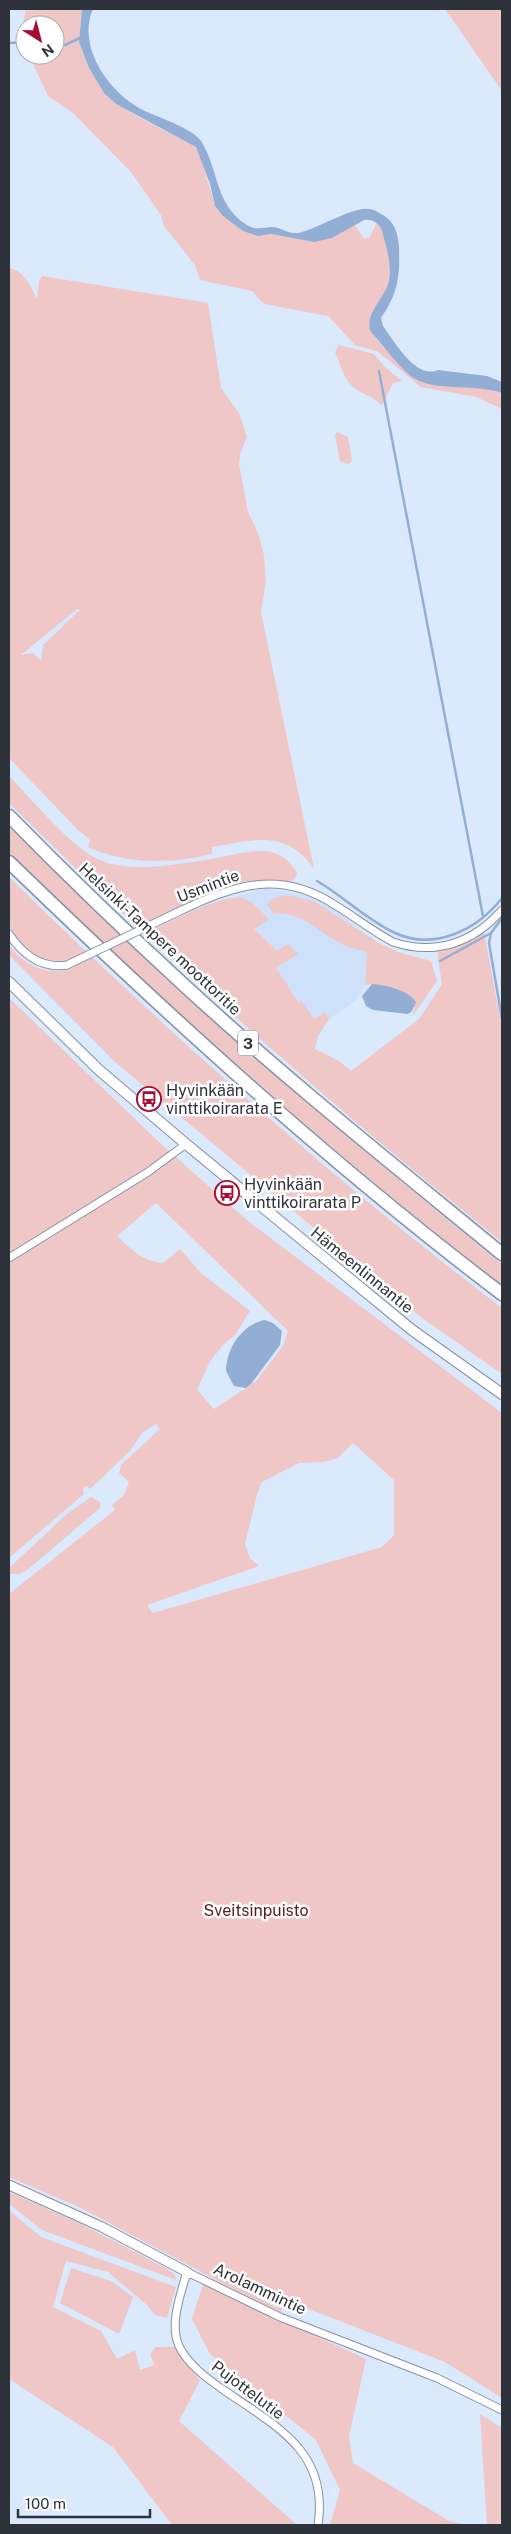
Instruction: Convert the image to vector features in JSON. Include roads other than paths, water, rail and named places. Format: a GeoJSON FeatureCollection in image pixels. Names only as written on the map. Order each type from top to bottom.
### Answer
{"type":"FeatureCollection","features":[{"type":"Feature","properties":{"kind":"highway","name":"Helsinki-Tampere moottoritie"},"geometry":{"type":"LineString","coordinates":[[9,816],[71,878],[236,1032],[369,1145],[502,1254]]}},
{"type":"Feature","properties":{"kind":"highway","name":"3"},"geometry":{"type":"LineString","coordinates":[[9,862],[113,963],[219,1060],[355,1178],[502,1294]]}},
{"type":"Feature","properties":{"kind":"main road","name":"Hämeenlinnantie"},"geometry":{"type":"LineString","coordinates":[[9,982],[99,1070],[186,1144],[412,1330],[502,1394]]}},
{"type":"Feature","properties":{"kind":"street","name":"Usmintie"},"geometry":{"type":"LineString","coordinates":[[9,934],[22,950],[37,962],[58,966],[67,965],[210,896],[245,885],[267,883],[288,886],[320,896],[393,942],[405,946],[430,949],[450,945],[473,935],[502,910]]}},
{"type":"Feature","properties":{"kind":"street"},"geometry":{"type":"LineString","coordinates":[[9,1258],[148,1172],[186,1144]]}},
{"type":"Feature","properties":{"kind":"street","name":"Arolammintie"},"geometry":{"type":"LineString","coordinates":[[9,2185],[102,2227],[187,2272],[280,2317],[437,2378],[502,2410]]}},
{"type":"Feature","properties":{"kind":"street","name":"Pujottelutie"},"geometry":{"type":"LineString","coordinates":[[187,2272],[176,2328],[180,2347],[206,2377],[262,2417],[303,2453],[316,2476],[320,2490],[318,2525]]}},
{"type":"Feature","properties":{"kind":"waterway"},"geometry":{"type":"LineString","coordinates":[[65,45],[82,37]]}},
{"type":"Feature","properties":{"kind":"waterway"},"geometry":{"type":"LineString","coordinates":[[9,43],[15,43]]}},
{"type":"Feature","properties":{"kind":"waterway"},"geometry":{"type":"LineString","coordinates":[[379,371],[483,916]]}},
{"type":"Feature","properties":{"kind":"waterway"},"geometry":{"type":"LineString","coordinates":[[317,881],[383,927],[408,938],[423,940],[453,934],[467,928],[480,920],[502,898]]}},
{"type":"Feature","properties":{"kind":"waterway"},"geometry":{"type":"LineString","coordinates":[[440,961],[491,933],[502,918]]}},
{"type":"Feature","properties":{"kind":"waterway"},"geometry":{"type":"LineString","coordinates":[[491,933],[489,943],[502,1019]]}},
{"type":"Feature","properties":{"kind":"place","name":"Hyvinkään vinttikoirarata E"},"geometry":{"type":"Point","coordinates":[149,1099]}},
{"type":"Feature","properties":{"kind":"place","name":"Hyvinkään vinttikoirarata P"},"geometry":{"type":"Point","coordinates":[227,1193]}},
{"type":"Feature","properties":{"kind":"park label","name":"Sveitsinpuisto"},"geometry":{"type":"Point","coordinates":[256,1910]}}]}
